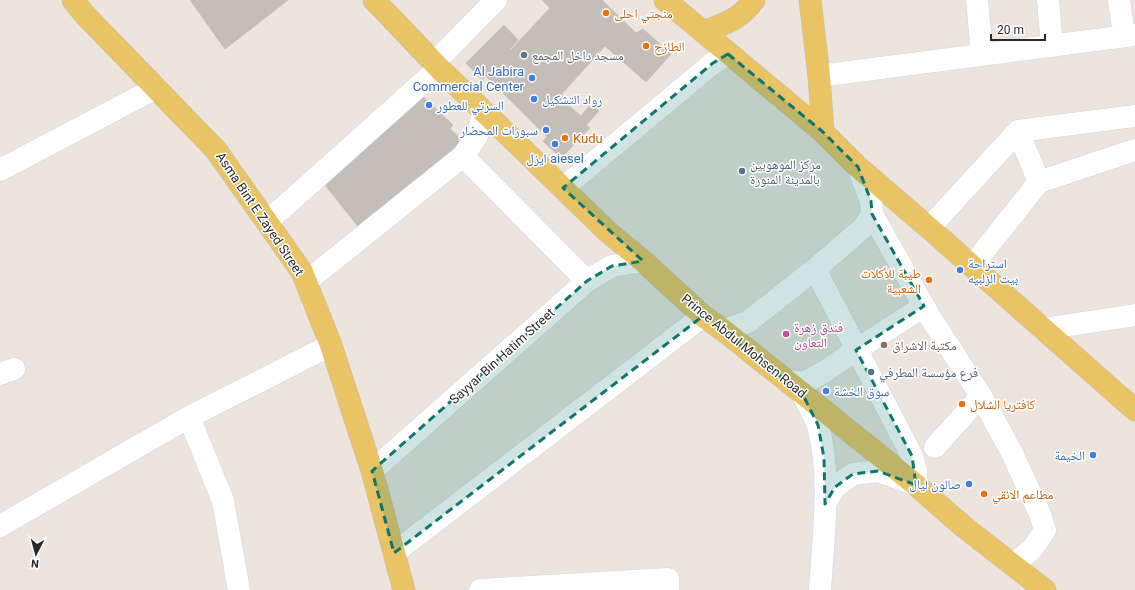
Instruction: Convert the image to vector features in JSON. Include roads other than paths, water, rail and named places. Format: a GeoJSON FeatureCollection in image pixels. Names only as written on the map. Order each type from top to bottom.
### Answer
{"type":"FeatureCollection","features":[{"type":"Feature","properties":{"kind":"main road","name":"Asma Bint E Zayed Street"},"geometry":{"type":"LineString","coordinates":[[64,0],[79,8],[216,150],[302,272],[331,345],[372,471],[404,590]]}},
{"type":"Feature","properties":{"kind":"main road","name":"Prince Abdul Mohsen Road"},"geometry":{"type":"LineString","coordinates":[[374,0],[437,66],[608,232],[643,261],[703,316],[795,387],[916,485],[964,527],[1045,590]]}},
{"type":"Feature","properties":{"kind":"main road"},"geometry":{"type":"LineString","coordinates":[[665,0],[823,132],[858,167],[930,228],[1135,410]]}},
{"type":"Feature","properties":{"kind":"main road"},"geometry":{"type":"LineString","coordinates":[[703,32],[732,21],[748,10],[754,0]]}},
{"type":"Feature","properties":{"kind":"main road"},"geometry":{"type":"LineString","coordinates":[[810,0],[819,76],[823,132]]}},
{"type":"Feature","properties":{"kind":"street"},"geometry":{"type":"LineString","coordinates":[[267,222],[437,66],[496,0]]}},
{"type":"Feature","properties":{"kind":"street"},"geometry":{"type":"LineString","coordinates":[[977,0],[982,54]]}},
{"type":"Feature","properties":{"kind":"street"},"geometry":{"type":"LineString","coordinates":[[1048,0],[1052,46]]}},
{"type":"Feature","properties":{"kind":"street"},"geometry":{"type":"LineString","coordinates":[[819,76],[1129,36],[1119,0]]}},
{"type":"Feature","properties":{"kind":"street"},"geometry":{"type":"LineString","coordinates":[[563,188],[713,63],[728,54]]}},
{"type":"Feature","properties":{"kind":"street"},"geometry":{"type":"LineString","coordinates":[[0,170],[156,88]]}},
{"type":"Feature","properties":{"kind":"street"},"geometry":{"type":"LineString","coordinates":[[306,282],[463,156],[477,136],[484,111]]}},
{"type":"Feature","properties":{"kind":"street"},"geometry":{"type":"LineString","coordinates":[[930,228],[1018,131],[1135,116]]}},
{"type":"Feature","properties":{"kind":"street"},"geometry":{"type":"LineString","coordinates":[[1018,131],[1039,182]]}},
{"type":"Feature","properties":{"kind":"street"},"geometry":{"type":"LineString","coordinates":[[972,266],[1039,182],[1135,150]]}},
{"type":"Feature","properties":{"kind":"street"},"geometry":{"type":"LineString","coordinates":[[463,156],[587,281]]}},
{"type":"Feature","properties":{"kind":"street"},"geometry":{"type":"LineString","coordinates":[[858,167],[871,201],[872,214],[924,306],[981,396],[1012,453],[1040,514],[1045,530],[1033,548],[1013,565]]}},
{"type":"Feature","properties":{"kind":"street"},"geometry":{"type":"LineString","coordinates":[[723,330],[748,322],[815,269],[864,227],[872,214]]}},
{"type":"Feature","properties":{"kind":"street","name":"Sayyar Bin Hatim Street"},"geometry":{"type":"LineString","coordinates":[[372,471],[587,281],[612,266],[643,261]]}},
{"type":"Feature","properties":{"kind":"street"},"geometry":{"type":"LineString","coordinates":[[815,269],[912,456],[916,470],[916,485],[878,472],[853,474],[835,487],[825,504]]}},
{"type":"Feature","properties":{"kind":"street"},"geometry":{"type":"LineString","coordinates":[[820,590],[825,504],[824,458],[818,425],[795,387],[824,372],[924,306]]}},
{"type":"Feature","properties":{"kind":"street"},"geometry":{"type":"LineString","coordinates":[[1043,329],[1135,315]]}},
{"type":"Feature","properties":{"kind":"street"},"geometry":{"type":"LineString","coordinates":[[394,553],[703,316]]}},
{"type":"Feature","properties":{"kind":"street"},"geometry":{"type":"LineString","coordinates":[[0,526],[189,417],[331,345]]}},
{"type":"Feature","properties":{"kind":"street"},"geometry":{"type":"LineString","coordinates":[[935,447],[981,396]]}},
{"type":"Feature","properties":{"kind":"street"},"geometry":{"type":"LineString","coordinates":[[189,417],[222,501],[239,590]]}},
{"type":"Feature","properties":{"kind":"street"},"geometry":{"type":"LineString","coordinates":[[480,590],[668,579],[668,590]]}},
{"type":"Feature","properties":{"kind":"place","name":"منجتي احلى"},"geometry":{"type":"Point","coordinates":[606,13]}},
{"type":"Feature","properties":{"kind":"place","name":"الطازج"},"geometry":{"type":"Point","coordinates":[646,46]}},
{"type":"Feature","properties":{"kind":"place","name":"مسجد داخل المجمع"},"geometry":{"type":"Point","coordinates":[524,55]}},
{"type":"Feature","properties":{"kind":"place","name":"Al Jabira Commercial Center"},"geometry":{"type":"Point","coordinates":[532,78]}},
{"type":"Feature","properties":{"kind":"place","name":"رواد التشكيل"},"geometry":{"type":"Point","coordinates":[534,99]}},
{"type":"Feature","properties":{"kind":"place","name":"السرتي للعطور"},"geometry":{"type":"Point","coordinates":[429,105]}},
{"type":"Feature","properties":{"kind":"place","name":"سبورات المحضار"},"geometry":{"type":"Point","coordinates":[546,130]}},
{"type":"Feature","properties":{"kind":"place","name":"Kudu"},"geometry":{"type":"Point","coordinates":[565,138]}},
{"type":"Feature","properties":{"kind":"place","name":"ايزل aiesel"},"geometry":{"type":"Point","coordinates":[555,144]}},
{"type":"Feature","properties":{"kind":"place","name":"مركز الموهوبين بالمدينة المنورة"},"geometry":{"type":"Point","coordinates":[742,171]}},
{"type":"Feature","properties":{"kind":"place","name":"استراحة بيت الزلبيه"},"geometry":{"type":"Point","coordinates":[960,270]}},
{"type":"Feature","properties":{"kind":"place","name":"طيبة للأكلات الشعبية"},"geometry":{"type":"Point","coordinates":[929,280]}},
{"type":"Feature","properties":{"kind":"place","name":"فندق زهرة التعاون"},"geometry":{"type":"Point","coordinates":[786,334]}},
{"type":"Feature","properties":{"kind":"place","name":"مكتبة الاشراق"},"geometry":{"type":"Point","coordinates":[884,345]}},
{"type":"Feature","properties":{"kind":"place","name":"فرع مؤسسة المطرفي"},"geometry":{"type":"Point","coordinates":[871,372]}},
{"type":"Feature","properties":{"kind":"place","name":"سوق الخشة"},"geometry":{"type":"Point","coordinates":[826,391]}},
{"type":"Feature","properties":{"kind":"place","name":"كافتريا الشلال"},"geometry":{"type":"Point","coordinates":[962,404]}},
{"type":"Feature","properties":{"kind":"place","name":"الخيمة"},"geometry":{"type":"Point","coordinates":[1093,455]}},
{"type":"Feature","properties":{"kind":"place","name":"صالون ليال"},"geometry":{"type":"Point","coordinates":[969,484]}},
{"type":"Feature","properties":{"kind":"place","name":"مطاعم الانقي"},"geometry":{"type":"Point","coordinates":[984,494]}}]}
